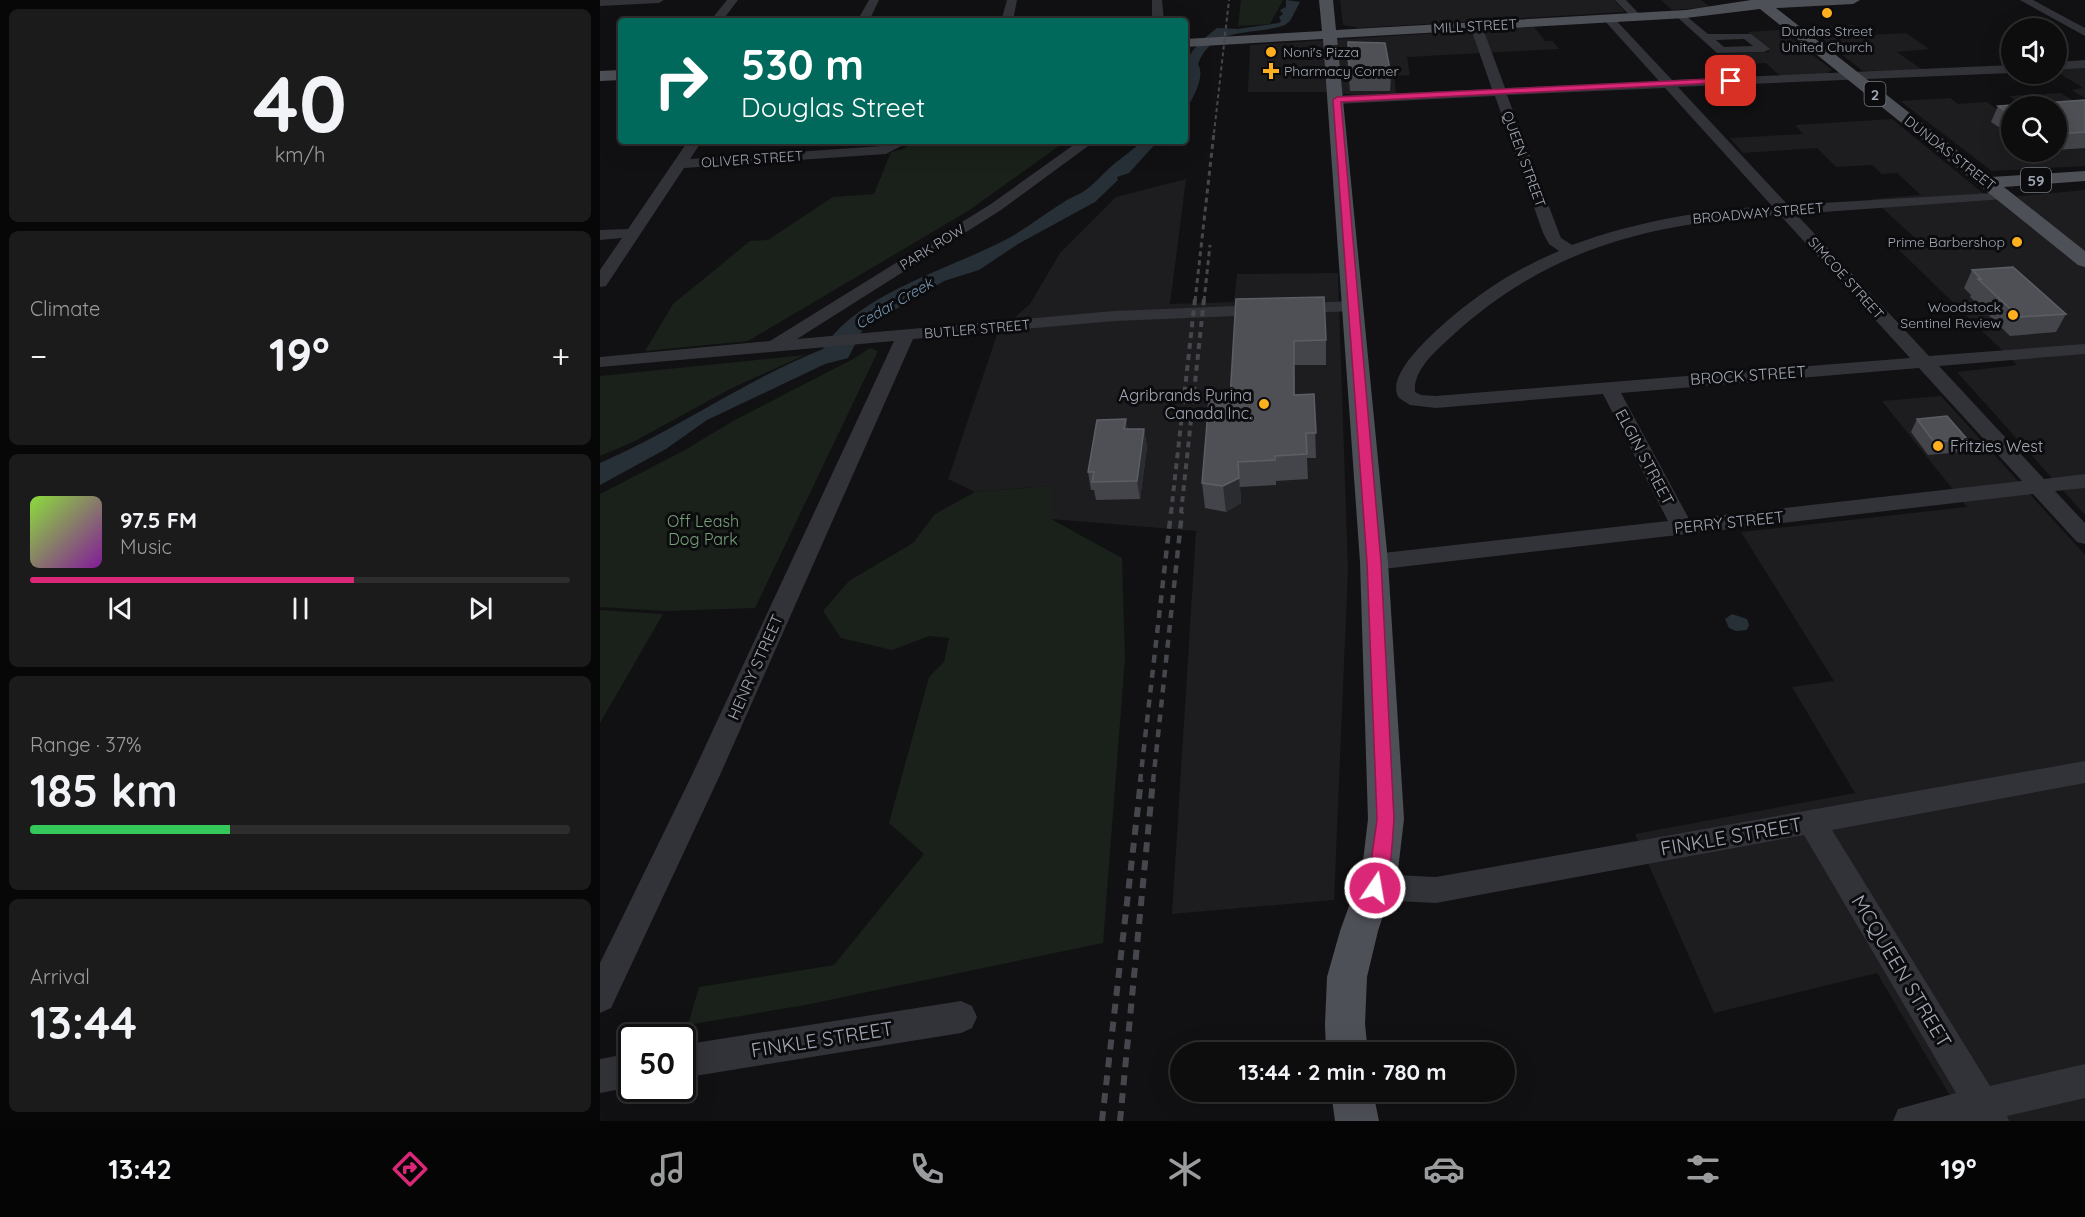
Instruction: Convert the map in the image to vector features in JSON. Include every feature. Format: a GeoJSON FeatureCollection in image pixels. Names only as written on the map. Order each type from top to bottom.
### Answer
{"type":"FeatureCollection","features":[{"type":"Feature","properties":{"kind":"main road"},"geometry":{"type":"LineString","coordinates":[[1326,0],[1337,100],[1374,562],[1386,819],[1383,852],[1375,888],[1359,931],[1347,977],[1346,1042]]}},
{"type":"Feature","properties":{"kind":"main road","name":"MILL STREET"},"geometry":{"type":"LineString","coordinates":[[1191,42],[1680,14],[1761,2],[1853,0]]}},
{"type":"Feature","properties":{"kind":"main road","name":"DUNDAS STREET"},"geometry":{"type":"LineString","coordinates":[[1761,2],[2085,261]]}},
{"type":"Feature","properties":{"kind":"main road"},"geometry":{"type":"LineString","coordinates":[[600,76],[618,75]]}},
{"type":"Feature","properties":{"kind":"main road","name":"59"},"geometry":{"type":"LineString","coordinates":[[1988,183],[2085,176]]}},
{"type":"Feature","properties":{"kind":"main road"},"geometry":{"type":"LineString","coordinates":[[1354,1102],[1357,1121]]}},
{"type":"Feature","properties":{"kind":"street"},"geometry":{"type":"LineString","coordinates":[[600,3],[659,0]]}},
{"type":"Feature","properties":{"kind":"street"},"geometry":{"type":"LineString","coordinates":[[718,18],[733,0]]}},
{"type":"Feature","properties":{"kind":"street"},"geometry":{"type":"LineString","coordinates":[[865,18],[874,0]]}},
{"type":"Feature","properties":{"kind":"street"},"geometry":{"type":"LineString","coordinates":[[1009,18],[1012,0]]}},
{"type":"Feature","properties":{"kind":"street"},"geometry":{"type":"LineString","coordinates":[[1157,0],[1158,18]]}},
{"type":"Feature","properties":{"kind":"street"},"geometry":{"type":"LineString","coordinates":[[1620,0],[1637,17]]}},
{"type":"Feature","properties":{"kind":"street"},"geometry":{"type":"LineString","coordinates":[[2025,0],[2085,33]]}},
{"type":"Feature","properties":{"kind":"street"},"geometry":{"type":"LineString","coordinates":[[1680,14],[1706,37]]}},
{"type":"Feature","properties":{"kind":"street","name":"SIMCOE STREET"},"geometry":{"type":"LineString","coordinates":[[1608,18],[2085,537]]}},
{"type":"Feature","properties":{"kind":"street","name":"QUEEN STREET"},"geometry":{"type":"LineString","coordinates":[[1476,26],[1551,233],[1555,241],[1570,251]]}},
{"type":"Feature","properties":{"kind":"street"},"geometry":{"type":"LineString","coordinates":[[2067,65],[2085,64]]}},
{"type":"Feature","properties":{"kind":"street"},"geometry":{"type":"LineString","coordinates":[[1337,100],[2001,69]]}},
{"type":"Feature","properties":{"kind":"street"},"geometry":{"type":"LineString","coordinates":[[600,282],[693,144]]}},
{"type":"Feature","properties":{"kind":"street","name":"PARK ROW"},"geometry":{"type":"LineString","coordinates":[[773,346],[996,207],[1084,144]]}},
{"type":"Feature","properties":{"kind":"street","name":"OLIVER STREET"},"geometry":{"type":"LineString","coordinates":[[680,164],[886,150],[894,146]]}},
{"type":"Feature","properties":{"kind":"street","name":"BROADWAY STREET"},"geometry":{"type":"LineString","coordinates":[[1412,399],[1405,390],[1409,377],[1447,330],[1484,299],[1570,251],[1641,229],[1716,215],[2004,195]]}},
{"type":"Feature","properties":{"kind":"street"},"geometry":{"type":"LineString","coordinates":[[600,235],[633,233]]}},
{"type":"Feature","properties":{"kind":"street","name":"BUTLER STREET"},"geometry":{"type":"LineString","coordinates":[[600,362],[1133,315],[1354,306]]}},
{"type":"Feature","properties":{"kind":"street","name":"HENRY STREET"},"geometry":{"type":"LineString","coordinates":[[600,997],[697,794],[906,335]]}},
{"type":"Feature","properties":{"kind":"street","name":"BROCK STREET"},"geometry":{"type":"LineString","coordinates":[[1412,399],[1436,402],[2085,349]]}},
{"type":"Feature","properties":{"kind":"street","name":"ELGIN STREET"},"geometry":{"type":"LineString","coordinates":[[1609,387],[1682,526]]}},
{"type":"Feature","properties":{"kind":"street","name":"PERRY STREET"},"geometry":{"type":"LineString","coordinates":[[1374,562],[2085,482]]}},
{"type":"Feature","properties":{"kind":"street","name":"FINKLE STREET"},"geometry":{"type":"LineString","coordinates":[[1375,888],[1437,890],[2085,772]]}},
{"type":"Feature","properties":{"kind":"street","name":"MCQUEEN STREET"},"geometry":{"type":"LineString","coordinates":[[1811,821],[1987,1113]]}},
{"type":"Feature","properties":{"kind":"street","name":"FINKLE STREET"},"geometry":{"type":"LineString","coordinates":[[696,1060],[961,1017]]}},
{"type":"Feature","properties":{"kind":"street"},"geometry":{"type":"LineString","coordinates":[[600,1076],[618,1073]]}},
{"type":"Feature","properties":{"kind":"street"},"geometry":{"type":"LineString","coordinates":[[1910,1121],[1987,1113],[2085,1081]]}},
{"type":"Feature","properties":{"kind":"shaded area"},"geometry":{"type":"Polygon","coordinates":[[[1340,0],[1614,0],[1625,12],[1359,28],[1343,25],[1340,0]]]}},
{"type":"Feature","properties":{"kind":"shaded area"},"geometry":{"type":"Polygon","coordinates":[[[1661,0],[1701,0],[1710,7],[1672,10],[1661,0]]]}},
{"type":"Feature","properties":{"kind":"shaded area"},"geometry":{"type":"Polygon","coordinates":[[[1853,25],[1868,35],[1906,33],[1929,49],[1897,52],[1923,70],[1863,71],[1806,27],[1853,25]]]}},
{"type":"Feature","properties":{"kind":"shaded area"},"geometry":{"type":"Polygon","coordinates":[[[1534,27],[1545,41],[1553,41],[1559,49],[1407,57],[1410,75],[1394,76],[1396,93],[1358,95],[1326,92],[1248,92],[1250,45],[1534,27]]]}},
{"type":"Feature","properties":{"kind":"shaded area"},"geometry":{"type":"Polygon","coordinates":[[[1781,30],[1832,70],[1825,74],[1780,76],[1766,63],[1729,65],[1719,54],[1770,52],[1748,32],[1781,30]]]}},
{"type":"Feature","properties":{"kind":"shaded area"},"geometry":{"type":"Polygon","coordinates":[[[2085,68],[2085,98],[2071,90],[2083,88],[2067,78],[2067,69],[2085,68]]]}},
{"type":"Feature","properties":{"kind":"shaded area"},"geometry":{"type":"Polygon","coordinates":[[[2061,93],[2066,96],[2009,96],[2061,93]]]}},
{"type":"Feature","properties":{"kind":"shaded area"},"geometry":{"type":"Polygon","coordinates":[[[2067,96],[2073,100],[2085,100],[2067,104],[2067,96]]]}},
{"type":"Feature","properties":{"kind":"shaded area"},"geometry":{"type":"Polygon","coordinates":[[[1950,98],[1958,104],[1987,102],[2001,112],[2001,162],[2067,162],[2067,135],[2085,147],[2085,166],[1992,171],[1900,101],[1950,98]]]}},
{"type":"Feature","properties":{"kind":"shaded area"},"geometry":{"type":"Polygon","coordinates":[[[1892,119],[1990,199],[2085,190],[2085,515],[1957,372],[2017,365],[1897,248],[1923,245],[1872,199],[1921,195],[1897,173],[1882,174],[1872,165],[1836,167],[1817,148],[1743,153],[1730,138],[1803,134],[1795,125],[1892,119]]]}},
{"type":"Feature","properties":{"kind":"shaded area"},"geometry":{"type":"Polygon","coordinates":[[[1186,179],[1170,304],[1234,302],[1237,274],[1338,273],[1348,570],[1334,900],[1172,914],[1196,531],[1051,519],[1051,486],[975,492],[948,479],[998,332],[1030,304],[1060,253],[1116,197],[1186,179]]]}},
{"type":"Feature","properties":{"kind":"shaded area"},"geometry":{"type":"Polygon","coordinates":[[[1941,396],[2085,555],[2085,1121],[1965,1121],[1877,973],[1714,1013],[1635,834],[1855,793],[1792,687],[1834,681],[1741,532],[1967,507],[1882,401],[1941,396]]]}},
{"type":"Feature","properties":{"kind":"green space"},"geometry":{"type":"Polygon","coordinates":[[[1241,0],[1283,0],[1270,24],[1238,26],[1241,0]]]}},
{"type":"Feature","properties":{"kind":"green space"},"geometry":{"type":"Polygon","coordinates":[[[906,144],[1062,144],[968,211],[748,341],[645,351],[673,304],[750,241],[768,240],[833,197],[874,194],[891,152],[904,149],[906,144]]]}},
{"type":"Feature","properties":{"kind":"green space","name":"Off Leash Dog Park"},"geometry":{"type":"Polygon","coordinates":[[[870,348],[878,351],[755,608],[665,611],[600,607],[600,494],[870,348]]]}},
{"type":"Feature","properties":{"kind":"green space"},"geometry":{"type":"Polygon","coordinates":[[[805,355],[730,389],[633,442],[600,456],[600,376],[805,355]]]}},
{"type":"Feature","properties":{"kind":"green space"},"geometry":{"type":"Polygon","coordinates":[[[1051,486],[1051,519],[1122,558],[1125,658],[1103,943],[805,1005],[688,1024],[699,987],[834,965],[924,854],[889,823],[929,677],[944,662],[949,638],[929,636],[892,650],[841,638],[823,611],[849,581],[913,543],[935,514],[975,492],[1051,486]]]}},
{"type":"Feature","properties":{"kind":"green space"},"geometry":{"type":"Polygon","coordinates":[[[600,610],[663,614],[600,723],[600,610]]]}},
{"type":"Feature","properties":{"kind":"water"},"geometry":{"type":"Polygon","coordinates":[[[1286,0],[1300,2],[1290,21],[1285,25],[1224,37],[1213,43],[1198,64],[1199,82],[1188,106],[1188,60],[1204,38],[1217,28],[1238,29],[1279,23],[1281,21],[1279,17],[1283,14],[1280,10],[1286,7],[1286,0]]]}},
{"type":"Feature","properties":{"kind":"water","name":"Cedar Creek"},"geometry":{"type":"Polygon","coordinates":[[[1139,144],[1155,144],[1129,173],[1117,177],[1118,180],[1095,202],[1018,244],[979,270],[944,281],[872,323],[862,331],[848,358],[825,364],[707,420],[666,449],[600,485],[600,463],[656,436],[766,375],[823,349],[838,330],[881,298],[1005,240],[1087,189],[1139,144]]]}},
{"type":"Feature","properties":{"kind":"water"},"geometry":{"type":"Polygon","coordinates":[[[1732,614],[1747,619],[1749,625],[1747,630],[1736,631],[1729,628],[1725,619],[1732,614]]]}},
{"type":"Feature","properties":{"kind":"building"},"geometry":{"type":"Polygon","coordinates":[[[1348,42],[1385,43],[1391,75],[1350,76],[1348,42]]]}},
{"type":"Feature","properties":{"kind":"building"},"geometry":{"type":"Polygon","coordinates":[[[2085,100],[2085,132],[2067,133],[2067,101],[2085,100]]]}},
{"type":"Feature","properties":{"kind":"building"},"geometry":{"type":"Polygon","coordinates":[[[2013,267],[2066,314],[2019,317],[1978,279],[1981,279],[1972,270],[2013,267]]]}},
{"type":"Feature","properties":{"kind":"building","name":"Agribrands Purina Canada Inc."},"geometry":{"type":"Polygon","coordinates":[[[1324,297],[1326,340],[1294,341],[1294,395],[1314,394],[1316,433],[1306,433],[1307,454],[1275,456],[1275,460],[1238,462],[1239,478],[1223,486],[1202,483],[1209,399],[1230,398],[1236,299],[1324,297]]]}},
{"type":"Feature","properties":{"kind":"building"},"geometry":{"type":"Polygon","coordinates":[[[1947,416],[1967,439],[1934,442],[1917,419],[1947,416]]]}},
{"type":"Feature","properties":{"kind":"building","name":"Agribrands Purina Canada Inc."},"geometry":{"type":"Polygon","coordinates":[[[1126,419],[1124,429],[1144,429],[1137,481],[1092,482],[1094,472],[1088,472],[1097,420],[1126,419]]]}},
{"type":"Feature","properties":{"kind":"railway"},"geometry":{"type":"LineString","coordinates":[[1214,133],[1229,0]]}},
{"type":"Feature","properties":{"kind":"railway"},"geometry":{"type":"LineString","coordinates":[[1195,301],[1214,132]]}},
{"type":"Feature","properties":{"kind":"railway"},"geometry":{"type":"LineString","coordinates":[[1204,301],[1210,245]]}},
{"type":"Feature","properties":{"kind":"railway"},"geometry":{"type":"LineString","coordinates":[[1171,513],[1195,299]]}},
{"type":"Feature","properties":{"kind":"railway"},"geometry":{"type":"LineString","coordinates":[[1181,513],[1204,299]]}},
{"type":"Feature","properties":{"kind":"railway"},"geometry":{"type":"LineString","coordinates":[[1140,782],[1171,512]]}},
{"type":"Feature","properties":{"kind":"railway"},"geometry":{"type":"LineString","coordinates":[[1153,782],[1182,512]]}},
{"type":"Feature","properties":{"kind":"railway"},"geometry":{"type":"LineString","coordinates":[[1102,1121],[1141,780]]}},
{"type":"Feature","properties":{"kind":"railway"},"geometry":{"type":"LineString","coordinates":[[1120,1121],[1153,780]]}},
{"type":"Feature","properties":{"kind":"place","name":"Dundas Street United Church"},"geometry":{"type":"Point","coordinates":[1827,13]}},
{"type":"Feature","properties":{"kind":"place","name":"Noni's Pizza"},"geometry":{"type":"Point","coordinates":[1271,52]}},
{"type":"Feature","properties":{"kind":"place","name":"Pharmacy Corner"},"geometry":{"type":"Point","coordinates":[1271,71]}},
{"type":"Feature","properties":{"kind":"place","name":"Prime Barbershop"},"geometry":{"type":"Point","coordinates":[2017,242]}},
{"type":"Feature","properties":{"kind":"place","name":"Woodstock Sentinel Review"},"geometry":{"type":"Point","coordinates":[2013,315]}},
{"type":"Feature","properties":{"kind":"place","name":"Agribrands Purina Canada Inc."},"geometry":{"type":"Point","coordinates":[1264,404]}},
{"type":"Feature","properties":{"kind":"place","name":"Fritzies West"},"geometry":{"type":"Point","coordinates":[1938,446]}},
{"type":"Feature","properties":{"kind":"route"},"geometry":{"type":"LineString","coordinates":[[1375,888],[1383,852],[1386,819],[1374,562],[1337,100],[1731,81]]}}]}
